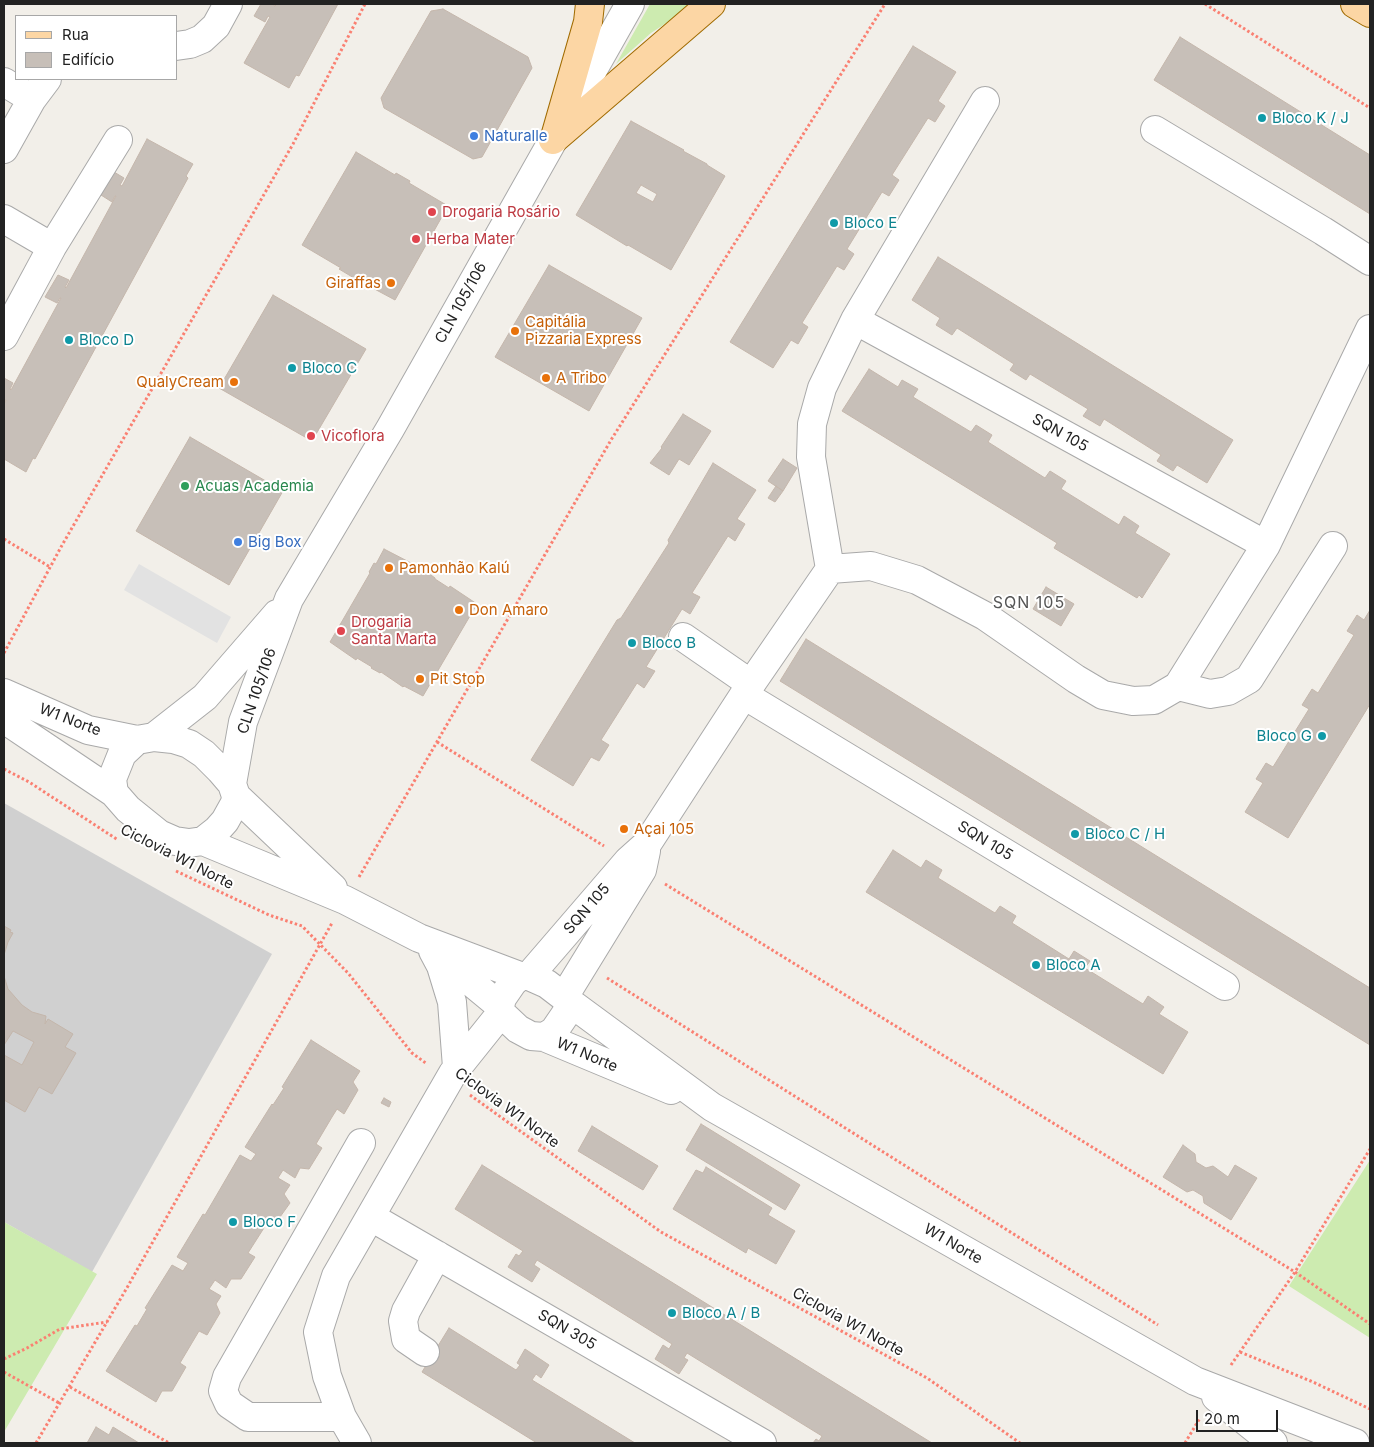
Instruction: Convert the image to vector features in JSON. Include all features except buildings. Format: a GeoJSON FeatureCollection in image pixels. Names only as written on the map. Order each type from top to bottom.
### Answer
{"type":"FeatureCollection","features":[{"type":"Feature","properties":{"kind":"main road"},"geometry":{"type":"LineString","coordinates":[[554,138],[588,22],[590,4]]}},
{"type":"Feature","properties":{"kind":"main road"},"geometry":{"type":"LineString","coordinates":[[554,138],[711,4]]}},
{"type":"Feature","properties":{"kind":"main road"},"geometry":{"type":"LineString","coordinates":[[1355,4],[1370,13]]}},
{"type":"Feature","properties":{"kind":"street"},"geometry":{"type":"LineString","coordinates":[[178,46],[190,44],[202,38],[216,26],[228,4]]}},
{"type":"Feature","properties":{"kind":"street","name":"CLN 105/106"},"geometry":{"type":"LineString","coordinates":[[234,790],[243,722],[290,600],[390,429],[630,4]]}},
{"type":"Feature","properties":{"kind":"street"},"geometry":{"type":"LineString","coordinates":[[4,82],[40,89],[4,149]]}},
{"type":"Feature","properties":{"kind":"street"},"geometry":{"type":"LineString","coordinates":[[985,101],[855,320],[822,388],[812,424],[811,457],[830,569],[871,566],[918,580],[985,616],[1076,679],[1103,695],[1133,701],[1154,700],[1178,686],[1266,545],[1370,329]]}},
{"type":"Feature","properties":{"kind":"street"},"geometry":{"type":"LineString","coordinates":[[1155,130],[1362,256]]}},
{"type":"Feature","properties":{"kind":"street"},"geometry":{"type":"LineString","coordinates":[[4,336],[52,248],[118,140]]}},
{"type":"Feature","properties":{"kind":"street"},"geometry":{"type":"LineString","coordinates":[[4,219],[52,248]]}},
{"type":"Feature","properties":{"kind":"street","name":"SQN 105"},"geometry":{"type":"LineString","coordinates":[[855,320],[1266,545]]}},
{"type":"Feature","properties":{"kind":"street"},"geometry":{"type":"LineString","coordinates":[[1178,686],[1210,694],[1228,691],[1249,679],[1332,546]]}},
{"type":"Feature","properties":{"kind":"street","name":"SQN 105"},"geometry":{"type":"LineString","coordinates":[[566,999],[639,859],[748,690],[830,569]]}},
{"type":"Feature","properties":{"kind":"street","name":"CLN 105/106"},"geometry":{"type":"LineString","coordinates":[[146,738],[205,697],[290,600]]}},
{"type":"Feature","properties":{"kind":"street","name":"SQN 105"},"geometry":{"type":"LineString","coordinates":[[683,637],[748,690],[1226,986]]}},
{"type":"Feature","properties":{"kind":"street","name":"W1 Norte"},"geometry":{"type":"LineString","coordinates":[[4,693],[88,730],[146,738]]}},
{"type":"Feature","properties":{"kind":"street","name":"W1 Norte"},"geometry":{"type":"LineString","coordinates":[[4,719],[114,792]]}},
{"type":"Feature","properties":{"kind":"street"},"geometry":{"type":"LineString","coordinates":[[345,900],[234,790],[215,764],[189,744],[173,739],[146,738],[122,754],[112,779],[114,792],[128,809],[159,834],[174,841],[189,843],[203,841],[345,900],[426,944],[547,984],[566,999],[567,1012],[554,1031],[538,1037],[504,1040],[492,1046],[454,1073]]}},
{"type":"Feature","properties":{"kind":"street"},"geometry":{"type":"LineString","coordinates":[[203,841],[225,821],[235,803],[234,790]]}},
{"type":"Feature","properties":{"kind":"street","name":"SQN 105"},"geometry":{"type":"LineString","coordinates":[[524,976],[639,859]]}},
{"type":"Feature","properties":{"kind":"street"},"geometry":{"type":"LineString","coordinates":[[426,944],[501,1010],[518,1030],[538,1037]]}},
{"type":"Feature","properties":{"kind":"street"},"geometry":{"type":"LineString","coordinates":[[426,944],[441,966],[452,1002],[454,1073]]}},
{"type":"Feature","properties":{"kind":"street"},"geometry":{"type":"LineString","coordinates":[[357,1443],[342,1416],[327,1376],[318,1332],[336,1276],[454,1073],[501,1010],[507,990],[513,982],[524,976]]}},
{"type":"Feature","properties":{"kind":"street","name":"W1 Norte"},"geometry":{"type":"LineString","coordinates":[[566,999],[712,1107],[1195,1381],[1355,1443]]}},
{"type":"Feature","properties":{"kind":"street","name":"W1 Norte"},"geometry":{"type":"LineString","coordinates":[[538,1037],[712,1107]]}},
{"type":"Feature","properties":{"kind":"street"},"geometry":{"type":"LineString","coordinates":[[342,1416],[248,1417],[230,1404],[224,1391],[227,1377],[361,1143]]}},
{"type":"Feature","properties":{"kind":"street","name":"SQN 305"},"geometry":{"type":"LineString","coordinates":[[371,1217],[762,1443]]}},
{"type":"Feature","properties":{"kind":"street"},"geometry":{"type":"LineString","coordinates":[[425,1352],[406,1339],[403,1321],[406,1311],[437,1255]]}},
{"type":"Feature","properties":{"kind":"street","name":"W1 Norte"},"geometry":{"type":"LineString","coordinates":[[1195,1381],[1273,1443]]}},
{"type":"Feature","properties":{"kind":"path"},"geometry":{"type":"LineString","coordinates":[[4,653],[50,567],[292,144],[364,4]]}},
{"type":"Feature","properties":{"kind":"path"},"geometry":{"type":"LineString","coordinates":[[36,1443],[61,1404],[108,1322],[345,900],[610,440],[885,4]]}},
{"type":"Feature","properties":{"kind":"path"},"geometry":{"type":"LineString","coordinates":[[1206,4],[1370,108]]}},
{"type":"Feature","properties":{"kind":"path"},"geometry":{"type":"LineString","coordinates":[[4,539],[50,567]]}},
{"type":"Feature","properties":{"kind":"path"},"geometry":{"type":"LineString","coordinates":[[437,742],[639,859],[1295,1272],[1370,1324]]}},
{"type":"Feature","properties":{"kind":"path","name":"Ciclovia W1 Norte"},"geometry":{"type":"LineString","coordinates":[[4,769],[29,782],[124,843]]}},
{"type":"Feature","properties":{"kind":"path","name":"Ciclovia W1 Norte"},"geometry":{"type":"LineString","coordinates":[[174,870],[269,916],[302,926],[348,973],[412,1053],[454,1073],[661,1232],[927,1378],[1020,1443]]}},
{"type":"Feature","properties":{"kind":"path"},"geometry":{"type":"LineString","coordinates":[[599,973],[1161,1327]]}},
{"type":"Feature","properties":{"kind":"path"},"geometry":{"type":"LineString","coordinates":[[1370,1149],[1295,1272],[1240,1352],[1370,1408]]}},
{"type":"Feature","properties":{"kind":"path"},"geometry":{"type":"LineString","coordinates":[[4,1359],[60,1329],[108,1322]]}},
{"type":"Feature","properties":{"kind":"path"},"geometry":{"type":"LineString","coordinates":[[4,1372],[61,1404]]}},
{"type":"Feature","properties":{"kind":"path"},"geometry":{"type":"LineString","coordinates":[[70,1387],[169,1443]]}},
{"type":"Feature","properties":{"kind":"shaded area"},"geometry":{"type":"Polygon","coordinates":[[[139,564],[231,617],[217,643],[124,590],[139,564]]]}},
{"type":"Feature","properties":{"kind":"shaded area"},"geometry":{"type":"Polygon","coordinates":[[[4,803],[272,954],[92,1272],[4,1222],[4,803]]]}},
{"type":"Feature","properties":{"kind":"green space"},"geometry":{"type":"Polygon","coordinates":[[[650,4],[695,4],[651,33],[616,64],[650,4]]]}},
{"type":"Feature","properties":{"kind":"green space"},"geometry":{"type":"Polygon","coordinates":[[[1370,1160],[1370,1338],[1289,1286],[1370,1160]]]}},
{"type":"Feature","properties":{"kind":"green space"},"geometry":{"type":"Polygon","coordinates":[[[4,1222],[97,1274],[4,1432],[4,1222]]]}},
{"type":"Feature","properties":{"kind":"place","name":"Bloco K / J"},"geometry":{"type":"Point","coordinates":[1262,118]}},
{"type":"Feature","properties":{"kind":"place","name":"Naturalle"},"geometry":{"type":"Point","coordinates":[474,136]}},
{"type":"Feature","properties":{"kind":"place","name":"Drogaria Rosário"},"geometry":{"type":"Point","coordinates":[432,212]}},
{"type":"Feature","properties":{"kind":"place","name":"Bloco E"},"geometry":{"type":"Point","coordinates":[834,223]}},
{"type":"Feature","properties":{"kind":"place","name":"Herba Mater"},"geometry":{"type":"Point","coordinates":[416,239]}},
{"type":"Feature","properties":{"kind":"place","name":"Giraffas"},"geometry":{"type":"Point","coordinates":[391,283]}},
{"type":"Feature","properties":{"kind":"place","name":"Capitália Pizzaria Express"},"geometry":{"type":"Point","coordinates":[515,331]}},
{"type":"Feature","properties":{"kind":"place","name":"Bloco D"},"geometry":{"type":"Point","coordinates":[69,340]}},
{"type":"Feature","properties":{"kind":"place","name":"Bloco C"},"geometry":{"type":"Point","coordinates":[292,368]}},
{"type":"Feature","properties":{"kind":"place","name":"A Tribo"},"geometry":{"type":"Point","coordinates":[546,378]}},
{"type":"Feature","properties":{"kind":"place","name":"QualyCream"},"geometry":{"type":"Point","coordinates":[234,382]}},
{"type":"Feature","properties":{"kind":"place","name":"Vicoflora"},"geometry":{"type":"Point","coordinates":[311,436]}},
{"type":"Feature","properties":{"kind":"place","name":"Acuas Academia"},"geometry":{"type":"Point","coordinates":[185,486]}},
{"type":"Feature","properties":{"kind":"place","name":"Big Box"},"geometry":{"type":"Point","coordinates":[238,542]}},
{"type":"Feature","properties":{"kind":"place","name":"Pamonhão Kalú"},"geometry":{"type":"Point","coordinates":[389,568]}},
{"type":"Feature","properties":{"kind":"place","name":"Don Amaro"},"geometry":{"type":"Point","coordinates":[459,610]}},
{"type":"Feature","properties":{"kind":"place","name":"Drogaria Santa Marta"},"geometry":{"type":"Point","coordinates":[341,631]}},
{"type":"Feature","properties":{"kind":"place","name":"Bloco B"},"geometry":{"type":"Point","coordinates":[632,643]}},
{"type":"Feature","properties":{"kind":"place","name":"Pit Stop"},"geometry":{"type":"Point","coordinates":[420,679]}},
{"type":"Feature","properties":{"kind":"place","name":"Bloco G"},"geometry":{"type":"Point","coordinates":[1322,736]}},
{"type":"Feature","properties":{"kind":"place","name":"Açai 105"},"geometry":{"type":"Point","coordinates":[624,829]}},
{"type":"Feature","properties":{"kind":"place","name":"Bloco C / H"},"geometry":{"type":"Point","coordinates":[1075,834]}},
{"type":"Feature","properties":{"kind":"place","name":"Bloco A"},"geometry":{"type":"Point","coordinates":[1036,965]}},
{"type":"Feature","properties":{"kind":"place","name":"Bloco F"},"geometry":{"type":"Point","coordinates":[233,1222]}},
{"type":"Feature","properties":{"kind":"place","name":"Bloco A / B"},"geometry":{"type":"Point","coordinates":[672,1313]}},
{"type":"Feature","properties":{"kind":"district","name":"SQN 105"},"geometry":{"type":"Point","coordinates":[1029,603]}}]}
